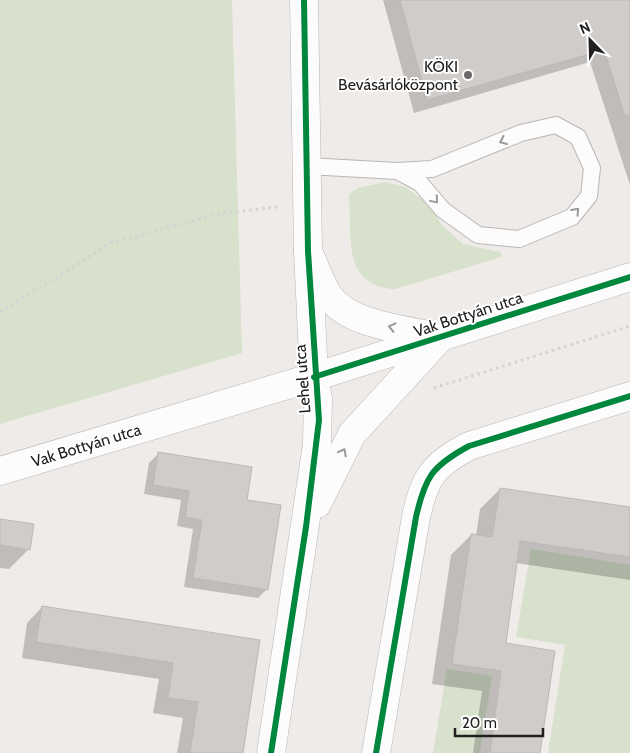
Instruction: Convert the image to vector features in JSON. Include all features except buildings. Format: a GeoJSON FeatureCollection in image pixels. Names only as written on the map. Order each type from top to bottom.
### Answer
{"type":"FeatureCollection","features":[{"type":"Feature","properties":{"kind":"street","name":"Lehel utca"},"geometry":{"type":"LineString","coordinates":[[271,753],[306,527],[319,420],[314,377],[308,251],[304,0]]}},
{"type":"Feature","properties":{"kind":"street"},"geometry":{"type":"LineString","coordinates":[[306,527],[352,434],[440,338],[356,318],[330,297],[308,251]]}},
{"type":"Feature","properties":{"kind":"street","name":"Vak Bottyán utca"},"geometry":{"type":"LineString","coordinates":[[0,471],[314,377],[630,277]]}},
{"type":"Feature","properties":{"kind":"street"},"geometry":{"type":"LineString","coordinates":[[376,753],[416,517],[422,488],[434,469],[451,455],[469,446],[630,396]]}},
{"type":"Feature","properties":{"kind":"lane"},"geometry":{"type":"LineString","coordinates":[[307,166],[396,171],[432,169],[521,132],[556,125],[578,137],[592,168],[589,196],[572,217],[519,239],[478,236],[443,210],[420,183],[396,171]]}},
{"type":"Feature","properties":{"kind":"path"},"geometry":{"type":"LineString","coordinates":[[0,312],[111,243],[218,214],[307,204]]}},
{"type":"Feature","properties":{"kind":"path"},"geometry":{"type":"LineString","coordinates":[[430,390],[455,380],[630,326]]}},
{"type":"Feature","properties":{"kind":"green space"},"geometry":{"type":"Polygon","coordinates":[[[0,0],[232,0],[242,353],[0,424],[0,0]]]}},
{"type":"Feature","properties":{"kind":"green space"},"geometry":{"type":"Polygon","coordinates":[[[385,182],[405,187],[429,204],[442,225],[463,244],[500,252],[502,257],[395,289],[378,286],[365,279],[358,269],[353,256],[349,194],[358,188],[385,182]]]}},
{"type":"Feature","properties":{"kind":"green space"},"geometry":{"type":"Polygon","coordinates":[[[531,549],[630,565],[630,753],[548,753],[565,645],[516,637],[531,549]]]}},
{"type":"Feature","properties":{"kind":"green space"},"geometry":{"type":"Polygon","coordinates":[[[447,669],[492,676],[480,753],[433,753],[447,669]]]}},
{"type":"Feature","properties":{"kind":"cycle path"},"geometry":{"type":"LineString","coordinates":[[271,753],[306,527],[319,420],[308,251],[304,0]]}},
{"type":"Feature","properties":{"kind":"cycle path"},"geometry":{"type":"LineString","coordinates":[[314,377],[630,277]]}},
{"type":"Feature","properties":{"kind":"cycle path"},"geometry":{"type":"LineString","coordinates":[[376,753],[416,517],[423,492],[432,474],[446,460],[469,446],[630,396]]}},
{"type":"Feature","properties":{"kind":"place","name":"KÖKI Bevásárlóközpont"},"geometry":{"type":"Point","coordinates":[468,75]}}]}
